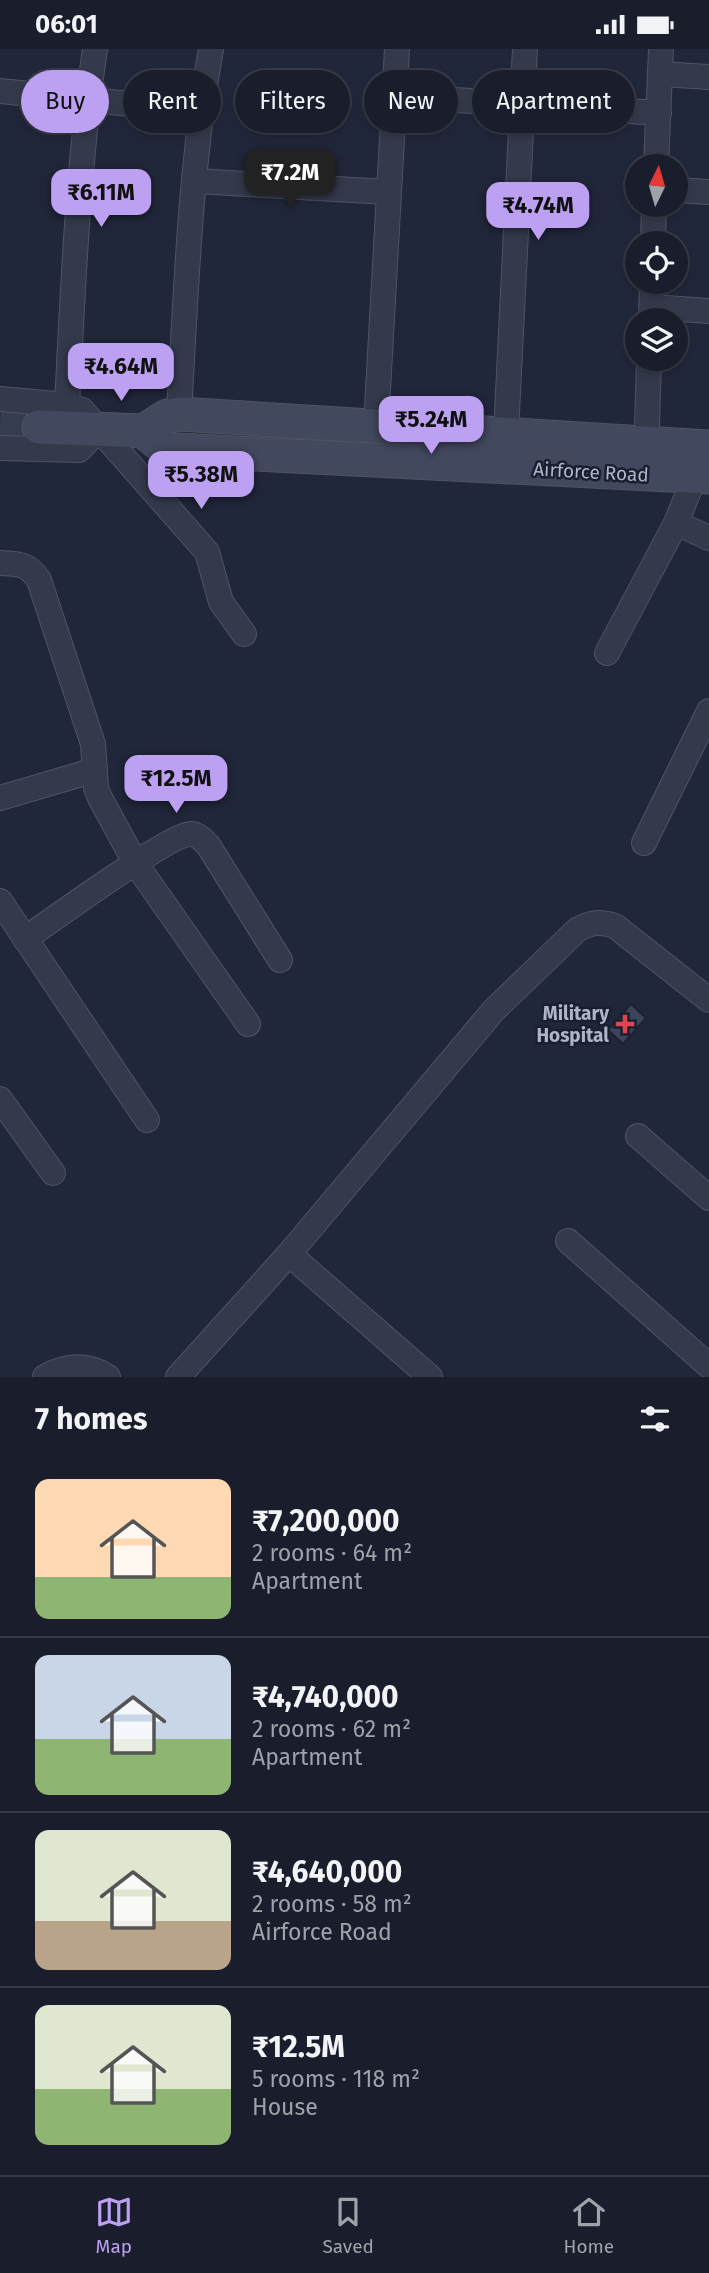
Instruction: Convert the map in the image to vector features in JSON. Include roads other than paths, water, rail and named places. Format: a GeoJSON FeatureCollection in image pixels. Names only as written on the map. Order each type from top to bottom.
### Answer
{"type":"FeatureCollection","features":[{"type":"Feature","properties":{"kind":"main road","name":"Airforce Road"},"geometry":{"type":"LineString","coordinates":[[39,427],[143,431],[167,416],[179,414],[506,433],[646,459],[702,477]]}},
{"type":"Feature","properties":{"kind":"main road","name":"Airforce Road"},"geometry":{"type":"LineString","coordinates":[[143,431],[164,448],[177,450],[646,459],[709,447]]}},
{"type":"Feature","properties":{"kind":"street"},"geometry":{"type":"LineString","coordinates":[[92,70],[95,49]]}},
{"type":"Feature","properties":{"kind":"street"},"geometry":{"type":"LineString","coordinates":[[207,70],[211,49]]}},
{"type":"Feature","properties":{"kind":"street"},"geometry":{"type":"LineString","coordinates":[[396,70],[397,49]]}},
{"type":"Feature","properties":{"kind":"street"},"geometry":{"type":"LineString","coordinates":[[524,70],[525,49]]}},
{"type":"Feature","properties":{"kind":"street"},"geometry":{"type":"LineString","coordinates":[[657,154],[661,49]]}},
{"type":"Feature","properties":{"kind":"street"},"geometry":{"type":"LineString","coordinates":[[660,74],[709,77]]}},
{"type":"Feature","properties":{"kind":"street"},"geometry":{"type":"LineString","coordinates":[[0,91],[21,93]]}},
{"type":"Feature","properties":{"kind":"street"},"geometry":{"type":"LineString","coordinates":[[635,111],[659,113]]}},
{"type":"Feature","properties":{"kind":"street"},"geometry":{"type":"LineString","coordinates":[[67,405],[85,133]]}},
{"type":"Feature","properties":{"kind":"street"},"geometry":{"type":"LineString","coordinates":[[179,414],[198,133]]}},
{"type":"Feature","properties":{"kind":"street"},"geometry":{"type":"LineString","coordinates":[[376,426],[392,133]]}},
{"type":"Feature","properties":{"kind":"street"},"geometry":{"type":"LineString","coordinates":[[506,433],[521,133]]}},
{"type":"Feature","properties":{"kind":"street"},"geometry":{"type":"LineString","coordinates":[[195,181],[388,193]]}},
{"type":"Feature","properties":{"kind":"street"},"geometry":{"type":"LineString","coordinates":[[688,191],[709,192]]}},
{"type":"Feature","properties":{"kind":"street"},"geometry":{"type":"LineString","coordinates":[[688,312],[709,311]]}},
{"type":"Feature","properties":{"kind":"street"},"geometry":{"type":"LineString","coordinates":[[646,459],[649,371]]}},
{"type":"Feature","properties":{"kind":"street"},"geometry":{"type":"LineString","coordinates":[[0,399],[67,405],[82,409],[207,552],[221,602],[244,634]]}},
{"type":"Feature","properties":{"kind":"street"},"geometry":{"type":"LineString","coordinates":[[0,448],[79,450],[98,430]]}},
{"type":"Feature","properties":{"kind":"street"},"geometry":{"type":"LineString","coordinates":[[607,653],[702,477]]}},
{"type":"Feature","properties":{"kind":"street"},"geometry":{"type":"LineString","coordinates":[[676,523],[709,538]]}},
{"type":"Feature","properties":{"kind":"street"},"geometry":{"type":"LineString","coordinates":[[0,563],[18,564],[31,569],[39,580],[93,744],[96,789],[100,798],[136,864],[248,1024]]}},
{"type":"Feature","properties":{"kind":"street"},"geometry":{"type":"LineString","coordinates":[[643,843],[709,711]]}},
{"type":"Feature","properties":{"kind":"street"},"geometry":{"type":"LineString","coordinates":[[0,798],[94,769]]}},
{"type":"Feature","properties":{"kind":"street"},"geometry":{"type":"LineString","coordinates":[[25,939],[136,864],[177,838],[190,834],[200,837],[208,845],[280,960]]}},
{"type":"Feature","properties":{"kind":"street"},"geometry":{"type":"LineString","coordinates":[[0,901],[147,1121]]}},
{"type":"Feature","properties":{"kind":"street"},"geometry":{"type":"LineString","coordinates":[[178,1377],[289,1254],[494,1010],[577,930],[590,923],[603,922],[615,926],[709,1000]]}},
{"type":"Feature","properties":{"kind":"street"},"geometry":{"type":"LineString","coordinates":[[0,1098],[52,1173]]}},
{"type":"Feature","properties":{"kind":"street"},"geometry":{"type":"LineString","coordinates":[[638,1136],[709,1198]]}},
{"type":"Feature","properties":{"kind":"street"},"geometry":{"type":"LineString","coordinates":[[568,1241],[709,1366]]}},
{"type":"Feature","properties":{"kind":"street"},"geometry":{"type":"LineString","coordinates":[[289,1254],[430,1377]]}},
{"type":"Feature","properties":{"kind":"street"},"geometry":{"type":"LineString","coordinates":[[44,1377],[69,1367],[86,1367],[108,1377]]}},
{"type":"Feature","properties":{"kind":"tunnel"},"geometry":{"type":"LineString","coordinates":[[0,425],[39,427]]}},
{"type":"Feature","properties":{"kind":"place","name":"Military Hospital"},"geometry":{"type":"Point","coordinates":[625,1024]}}]}
